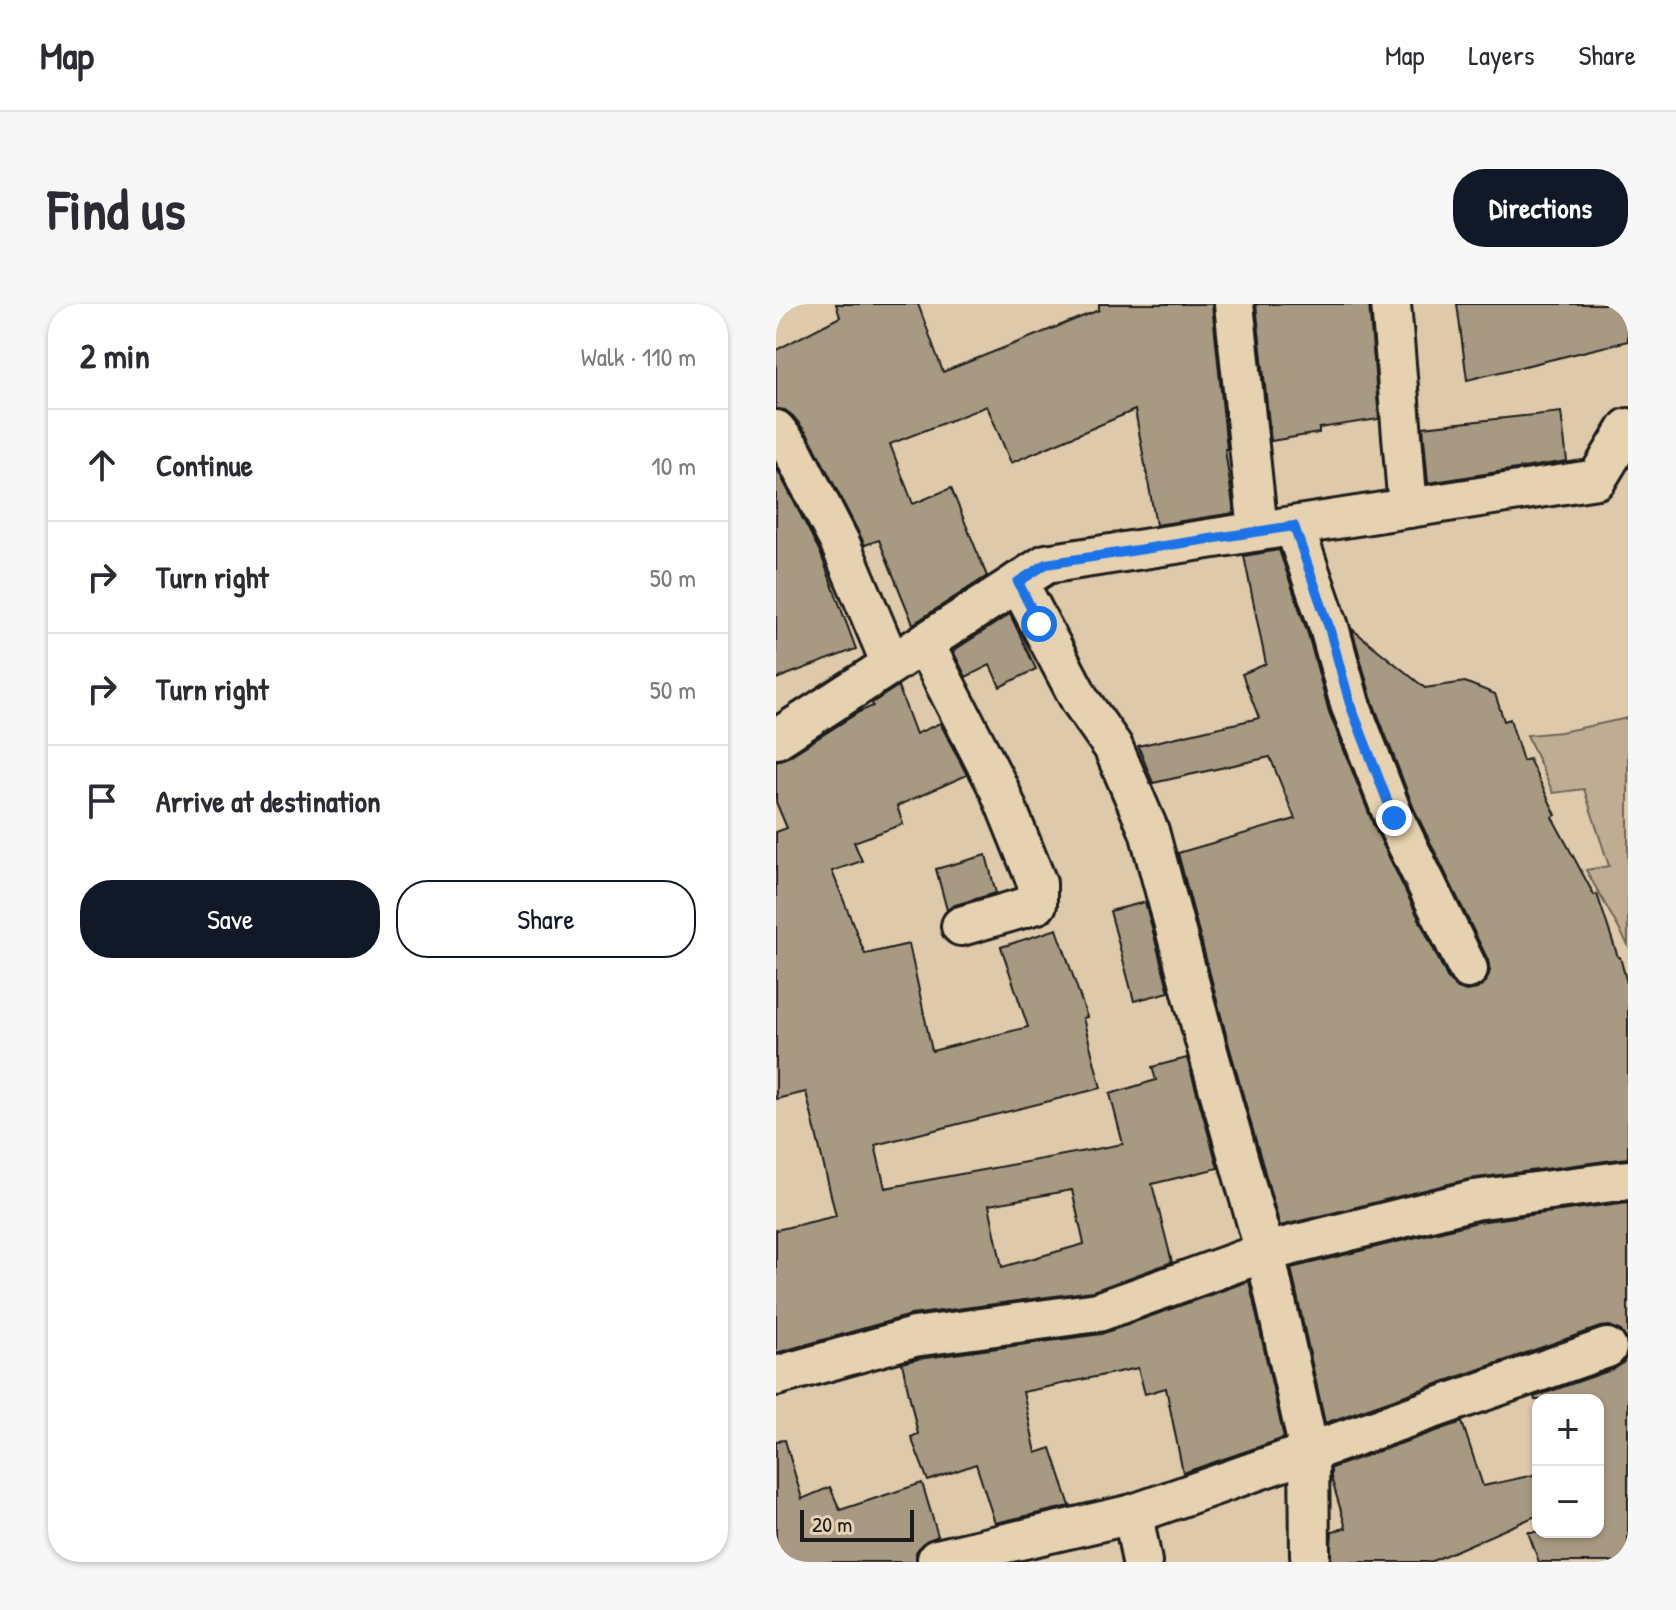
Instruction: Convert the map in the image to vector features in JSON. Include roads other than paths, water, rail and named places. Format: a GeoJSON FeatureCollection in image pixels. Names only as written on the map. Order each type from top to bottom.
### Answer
{"type":"FeatureCollection","features":[{"type":"Feature","properties":{"kind":"street"},"geometry":{"type":"LineString","coordinates":[[1234,304],[1276,529],[1329,627],[1350,704],[1394,818],[1468,969]]}},
{"type":"Feature","properties":{"kind":"street"},"geometry":{"type":"LineString","coordinates":[[1391,304],[1408,508]]}},
{"type":"Feature","properties":{"kind":"street"},"geometry":{"type":"LineString","coordinates":[[776,739],[1046,564],[1597,479],[1628,428]]}},
{"type":"Feature","properties":{"kind":"street"},"geometry":{"type":"LineString","coordinates":[[776,430],[792,450],[840,543],[891,664]]}},
{"type":"Feature","properties":{"kind":"street"},"geometry":{"type":"LineString","coordinates":[[1018,582],[1080,700],[1113,747],[1149,831],[1265,1252],[1309,1451],[1310,1555]]}},
{"type":"Feature","properties":{"kind":"street"},"geometry":{"type":"LineString","coordinates":[[924,643],[999,789],[1037,883],[1037,904],[961,926]]}},
{"type":"Feature","properties":{"kind":"street"},"geometry":{"type":"LineString","coordinates":[[776,1376],[914,1337],[1098,1312],[1265,1252],[1474,1200],[1628,1180]]}},
{"type":"Feature","properties":{"kind":"street"},"geometry":{"type":"LineString","coordinates":[[937,1559],[1133,1514],[1607,1348]]}},
{"type":"Feature","properties":{"kind":"street"},"geometry":{"type":"LineString","coordinates":[[1133,1514],[1142,1562]]}}]}
